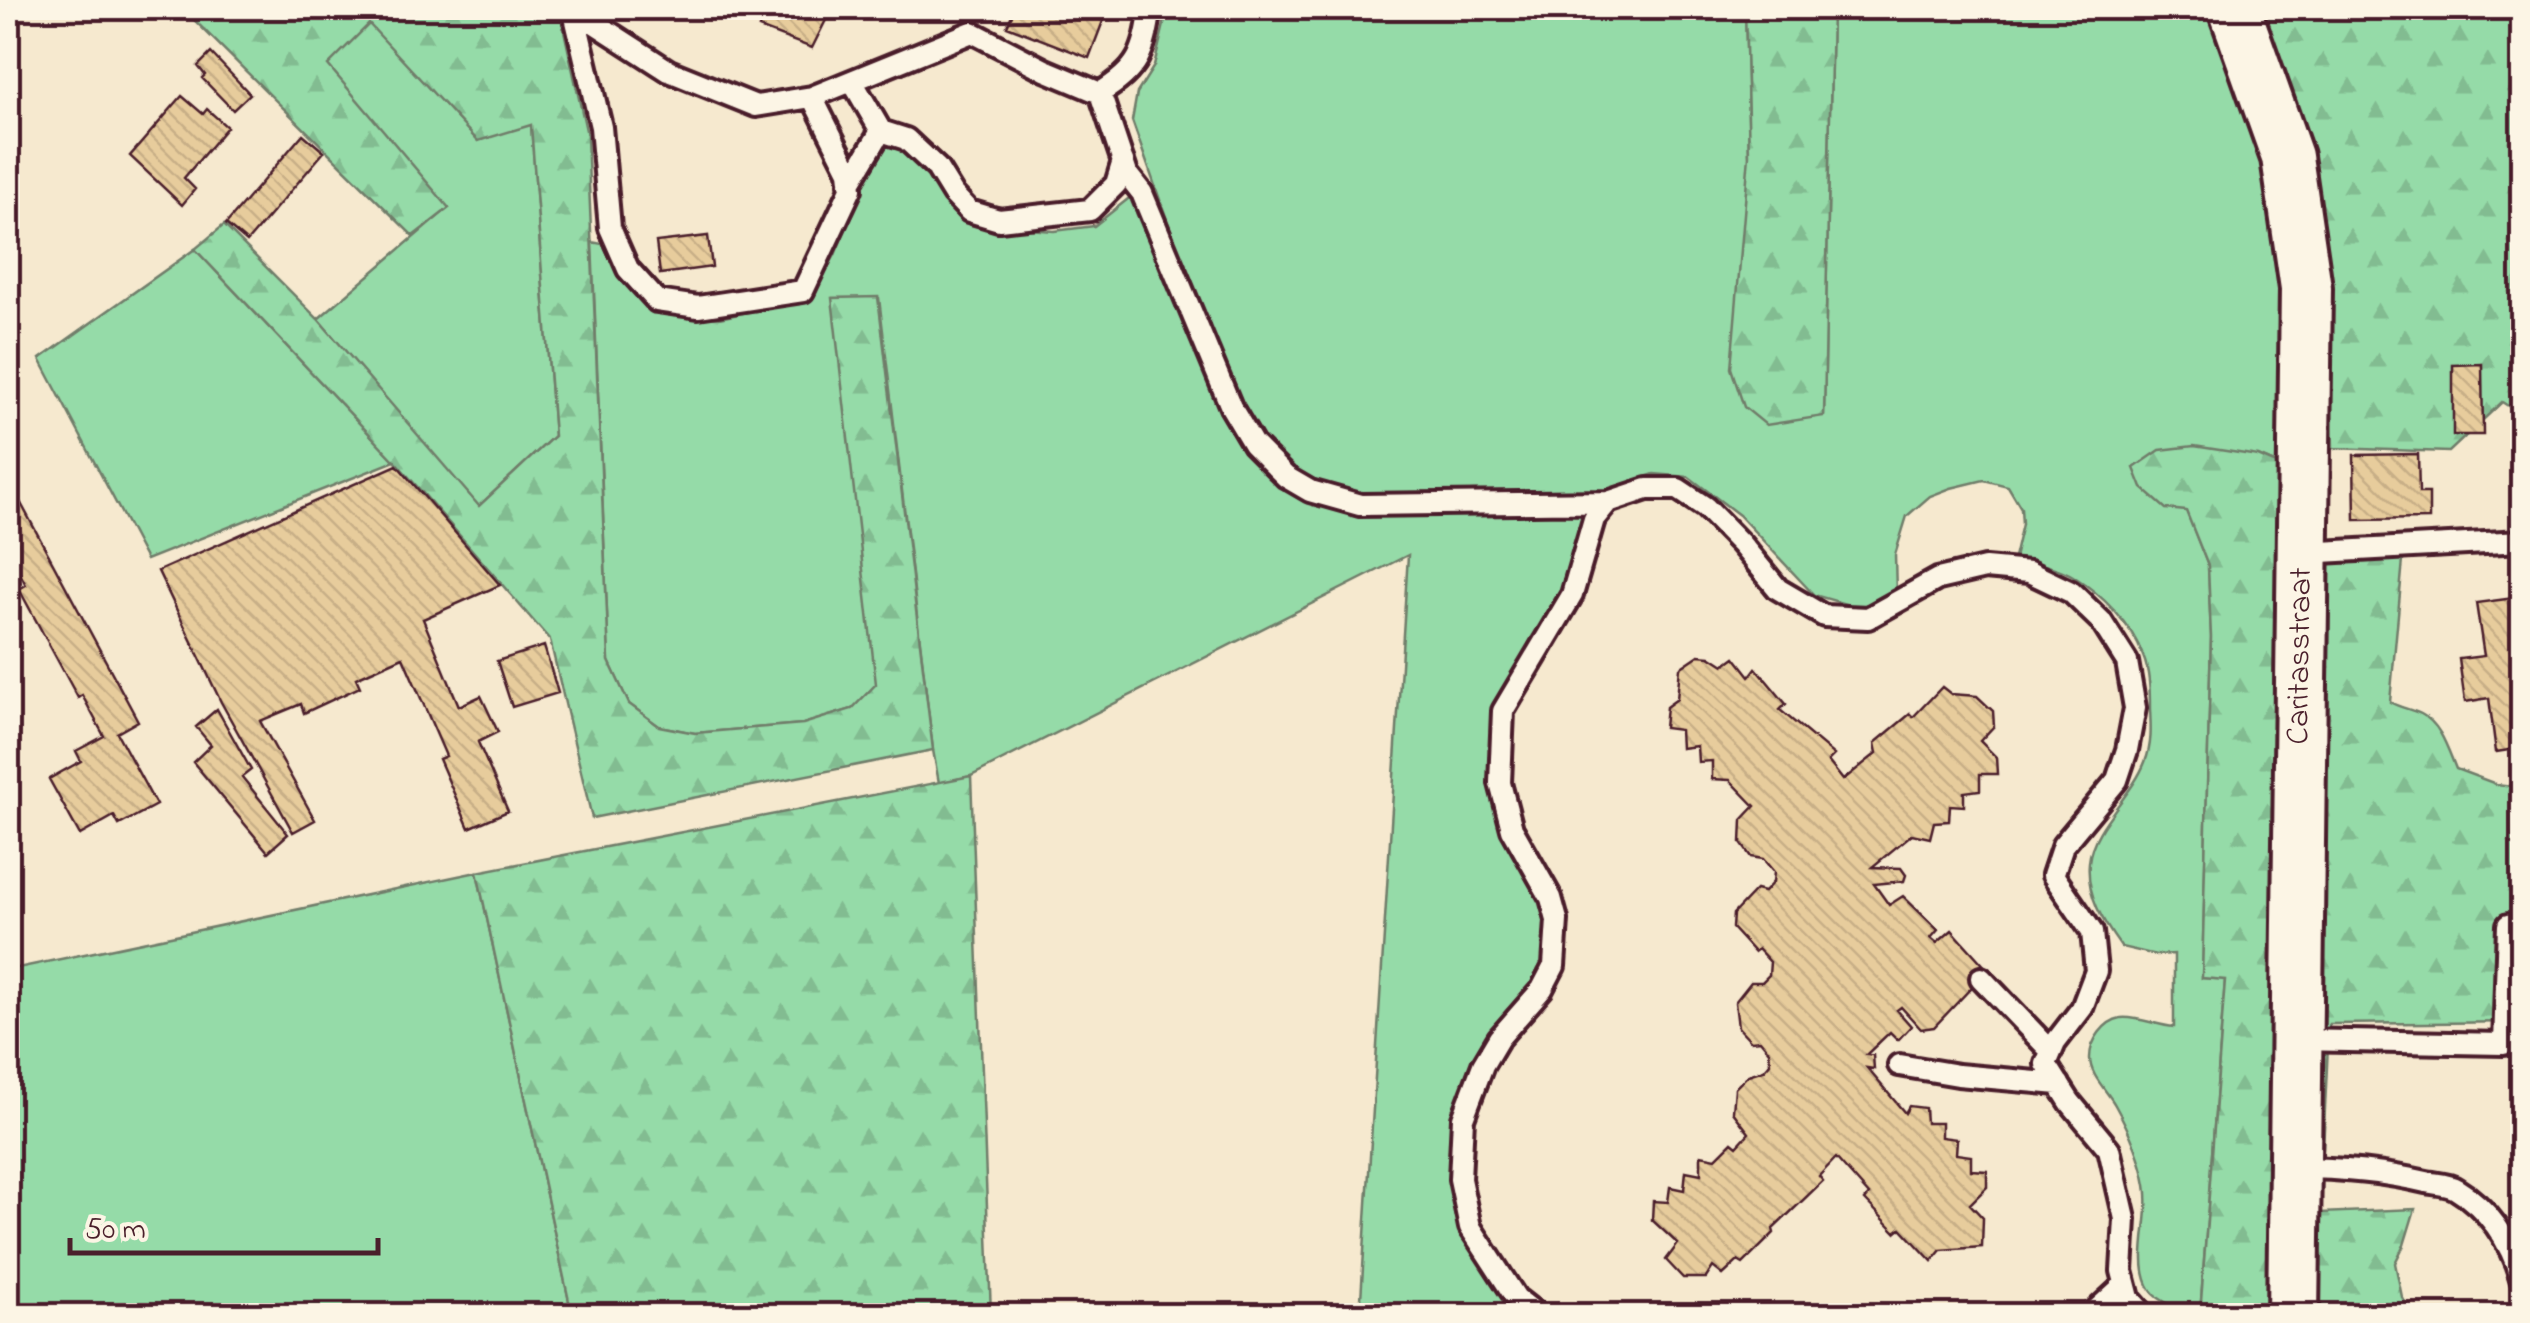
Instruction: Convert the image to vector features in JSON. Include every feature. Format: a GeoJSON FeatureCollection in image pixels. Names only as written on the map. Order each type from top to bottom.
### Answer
{"type":"FeatureCollection","features":[{"type":"Feature","properties":{"kind":"street","name":"Caritasstraat"},"geometry":{"type":"LineString","coordinates":[[2234,8],[2287,157],[2306,288],[2293,1316]]}},
{"type":"Feature","properties":{"kind":"lane"},"geometry":{"type":"LineString","coordinates":[[573,8],[669,71],[756,106],[812,97],[972,32],[1100,93],[1128,174],[1142,193],[1231,407],[1254,444],[1286,477],[1310,491],[1360,505],[1608,502],[1647,489],[1678,490],[1705,507],[1742,544],[1778,589],[1824,616],[1868,618],[1938,579],[1985,568],[2029,572],[2070,592],[2101,620],[2127,662],[2135,708],[2128,750],[2117,780],[2062,845],[2053,875],[2092,932],[2096,971],[2082,1008],[2046,1064],[2070,1102],[2109,1149],[2124,1219],[2122,1271],[2129,1298],[2145,1316]]}},
{"type":"Feature","properties":{"kind":"lane"},"geometry":{"type":"LineString","coordinates":[[573,8],[602,128],[610,228],[628,269],[657,300],[698,307],[803,291],[851,189],[849,171],[812,97]]}},
{"type":"Feature","properties":{"kind":"lane"},"geometry":{"type":"LineString","coordinates":[[1100,93],[1124,79],[1144,46],[1151,8]]}},
{"type":"Feature","properties":{"kind":"lane"},"geometry":{"type":"LineString","coordinates":[[852,80],[881,131],[906,139],[937,168],[969,211],[998,220],[1090,210],[1116,184],[1123,161]]}},
{"type":"Feature","properties":{"kind":"lane"},"geometry":{"type":"LineString","coordinates":[[850,183],[881,131]]}},
{"type":"Feature","properties":{"kind":"lane"},"geometry":{"type":"LineString","coordinates":[[1539,1316],[1516,1298],[1470,1227],[1460,1178],[1463,1118],[1483,1065],[1499,1038],[1542,989],[1554,966],[1557,920],[1551,898],[1512,829],[1500,783],[1503,711],[1572,595],[1594,518],[1608,502]]}},
{"type":"Feature","properties":{"kind":"lane"},"geometry":{"type":"LineString","coordinates":[[2303,553],[2522,541]]}},
{"type":"Feature","properties":{"kind":"lane"},"geometry":{"type":"LineString","coordinates":[[2296,1040],[2504,1044],[2508,926],[2522,923]]}},
{"type":"Feature","properties":{"kind":"lane"},"geometry":{"type":"LineString","coordinates":[[1981,978],[2052,1051]]}},
{"type":"Feature","properties":{"kind":"lane"},"geometry":{"type":"LineString","coordinates":[[1899,1065],[2059,1084]]}},
{"type":"Feature","properties":{"kind":"lane"},"geometry":{"type":"LineString","coordinates":[[2295,1168],[2398,1176],[2454,1188],[2494,1220],[2515,1256],[2522,1280]]}},
{"type":"Feature","properties":{"kind":"lane"},"geometry":{"type":"LineString","coordinates":[[2090,1316],[2125,1284]]}},
{"type":"Feature","properties":{"kind":"green space"},"geometry":{"type":"Polygon","coordinates":[[[182,8],[559,8],[587,135],[609,661],[629,704],[659,726],[695,733],[803,724],[852,709],[876,684],[832,298],[878,297],[933,750],[592,818],[550,640],[395,461],[195,249],[224,225],[318,319],[479,506],[554,436],[531,125],[478,141],[369,24],[328,65],[449,208],[413,236],[182,8]]]}},
{"type":"Feature","properties":{"kind":"green space"},"geometry":{"type":"Polygon","coordinates":[[[1168,8],[1745,8],[1749,155],[1824,416],[1832,8],[2214,8],[2260,142],[2279,236],[2286,468],[2258,456],[2186,510],[2208,566],[2211,637],[2202,978],[2225,979],[2200,1314],[2163,1301],[2148,1285],[2143,1262],[2147,1197],[2144,1174],[2130,1134],[2096,1077],[2090,1058],[2099,1033],[2115,1020],[2134,1018],[2174,1027],[2174,954],[2156,955],[2121,947],[2102,918],[2090,886],[2089,862],[2097,836],[2139,775],[2150,743],[2147,669],[2138,644],[2123,621],[2073,576],[2014,558],[2022,524],[2021,508],[2008,486],[1984,480],[1930,496],[1907,516],[1895,555],[1896,594],[1880,603],[1856,607],[1814,595],[1739,515],[1689,477],[1654,474],[1596,493],[1474,491],[1354,497],[1301,477],[1268,447],[1243,410],[1177,248],[1132,121],[1137,93],[1154,66],[1168,8]]]}},
{"type":"Feature","properties":{"kind":"green space"},"geometry":{"type":"Polygon","coordinates":[[[1745,8],[1832,8],[1824,416],[1766,425],[1744,407],[1731,368],[1749,155],[1745,8]]]}},
{"type":"Feature","properties":{"kind":"green space"},"geometry":{"type":"Polygon","coordinates":[[[2258,8],[2522,8],[2522,415],[2502,402],[2449,452],[2333,448],[2329,298],[2316,170],[2258,8]]]}},
{"type":"Feature","properties":{"kind":"green space"},"geometry":{"type":"Polygon","coordinates":[[[369,23],[477,140],[531,124],[554,436],[478,507],[318,319],[448,208],[327,65],[369,23]]]}},
{"type":"Feature","properties":{"kind":"green space"},"geometry":{"type":"Polygon","coordinates":[[[890,145],[902,145],[1000,227],[1054,231],[1094,226],[1133,195],[1242,444],[1272,478],[1310,502],[1346,512],[1585,511],[1588,520],[1561,604],[1533,645],[1492,779],[1499,821],[1548,905],[1550,928],[1544,970],[1462,1096],[1451,1135],[1458,1224],[1497,1290],[1519,1315],[1360,1315],[1408,555],[971,776],[939,783],[879,298],[833,298],[877,684],[852,709],[803,724],[695,733],[659,726],[629,704],[609,661],[592,242],[612,246],[618,276],[640,299],[674,316],[719,318],[811,299],[835,255],[876,155],[890,145]]]}},
{"type":"Feature","properties":{"kind":"green space"},"geometry":{"type":"Polygon","coordinates":[[[195,249],[395,461],[146,560],[40,359],[195,249]]]}},
{"type":"Feature","properties":{"kind":"green space"},"geometry":{"type":"Polygon","coordinates":[[[2194,446],[2258,456],[2286,468],[2327,552],[2403,560],[2390,702],[2421,714],[2434,724],[2456,769],[2496,784],[2522,787],[2522,1022],[2329,1024],[2320,1213],[2415,1209],[2395,1263],[2402,1297],[2413,1315],[2200,1315],[2225,980],[2202,978],[2211,637],[2208,566],[2186,511],[2166,509],[2142,488],[2134,468],[2160,450],[2194,446]]]}},
{"type":"Feature","properties":{"kind":"green space"},"geometry":{"type":"Polygon","coordinates":[[[971,776],[991,1315],[572,1315],[477,872],[971,776]]]}},
{"type":"Feature","properties":{"kind":"green space"},"geometry":{"type":"Polygon","coordinates":[[[477,872],[572,1315],[8,1315],[8,970],[477,872]]]}},
{"type":"Feature","properties":{"kind":"building"},"geometry":{"type":"Polygon","coordinates":[[[767,8],[832,8],[812,48],[759,28],[767,8]]]}},
{"type":"Feature","properties":{"kind":"building"},"geometry":{"type":"Polygon","coordinates":[[[1015,8],[1108,8],[1089,58],[1007,26],[1015,8]]]}},
{"type":"Feature","properties":{"kind":"building"},"geometry":{"type":"Polygon","coordinates":[[[211,53],[250,94],[233,110],[202,78],[205,75],[198,66],[211,53]]]}},
{"type":"Feature","properties":{"kind":"building"},"geometry":{"type":"Polygon","coordinates":[[[182,96],[203,114],[207,109],[227,127],[184,178],[195,189],[182,205],[130,156],[182,96]]]}},
{"type":"Feature","properties":{"kind":"building"},"geometry":{"type":"Polygon","coordinates":[[[303,134],[324,152],[247,242],[226,224],[303,134]]]}},
{"type":"Feature","properties":{"kind":"building"},"geometry":{"type":"Polygon","coordinates":[[[708,236],[712,267],[660,274],[656,242],[708,236]]]}},
{"type":"Feature","properties":{"kind":"building"},"geometry":{"type":"Polygon","coordinates":[[[2482,364],[2483,435],[2453,435],[2453,365],[2482,364]]]}},
{"type":"Feature","properties":{"kind":"building"},"geometry":{"type":"Polygon","coordinates":[[[2418,454],[2419,493],[2429,493],[2429,519],[2355,520],[2354,455],[2418,454]]]}},
{"type":"Feature","properties":{"kind":"building"},"geometry":{"type":"Polygon","coordinates":[[[397,465],[500,585],[423,619],[459,706],[481,696],[498,732],[478,742],[508,811],[469,828],[439,759],[446,756],[403,657],[356,678],[360,687],[304,713],[301,704],[260,721],[315,820],[293,832],[221,702],[158,571],[397,465]]]}},
{"type":"Feature","properties":{"kind":"building"},"geometry":{"type":"Polygon","coordinates":[[[17,496],[138,721],[117,733],[156,805],[119,825],[114,816],[80,835],[49,779],[81,761],[76,751],[104,736],[82,695],[78,698],[19,589],[26,585],[15,564],[8,565],[8,501],[17,496]]]}},
{"type":"Feature","properties":{"kind":"building"},"geometry":{"type":"Polygon","coordinates":[[[2522,597],[2522,748],[2496,752],[2489,698],[2465,702],[2459,659],[2484,656],[2476,603],[2522,597]]]}},
{"type":"Feature","properties":{"kind":"building"},"geometry":{"type":"Polygon","coordinates":[[[544,646],[558,693],[512,707],[497,661],[544,646]]]}},
{"type":"Feature","properties":{"kind":"building"},"geometry":{"type":"Polygon","coordinates":[[[1699,655],[1710,656],[1724,665],[1735,657],[1750,676],[1756,668],[1786,704],[1780,710],[1834,755],[1828,761],[1843,780],[1877,753],[1875,743],[1910,714],[1913,717],[1942,687],[1951,694],[1977,696],[1993,711],[1994,726],[1980,741],[1996,757],[1997,774],[1980,774],[1980,790],[1964,792],[1964,806],[1950,805],[1949,821],[1934,822],[1930,838],[1912,834],[1872,867],[1901,868],[1906,875],[1904,881],[1874,884],[1889,905],[1903,896],[1938,930],[1931,938],[1937,943],[1952,930],[1988,970],[1934,1027],[1921,1029],[1901,1007],[1897,1010],[1911,1026],[1898,1040],[1890,1032],[1867,1054],[1873,1055],[1874,1069],[1867,1068],[1905,1113],[1909,1106],[1925,1108],[1926,1123],[1941,1123],[1941,1137],[1957,1139],[1956,1154],[1971,1156],[1971,1170],[1987,1171],[1987,1187],[1970,1204],[1983,1218],[1982,1247],[1941,1250],[1932,1261],[1901,1228],[1896,1232],[1865,1200],[1869,1195],[1836,1158],[1819,1176],[1823,1181],[1743,1264],[1738,1261],[1723,1275],[1713,1267],[1706,1278],[1683,1278],[1666,1260],[1678,1244],[1652,1220],[1653,1201],[1668,1202],[1670,1187],[1684,1190],[1686,1171],[1701,1174],[1701,1155],[1716,1158],[1732,1142],[1737,1146],[1749,1133],[1733,1112],[1735,1088],[1748,1075],[1764,1070],[1770,1063],[1769,1051],[1760,1040],[1751,1041],[1738,1027],[1735,1002],[1751,982],[1762,982],[1769,975],[1770,962],[1758,949],[1754,952],[1732,928],[1733,914],[1756,890],[1764,892],[1773,882],[1774,872],[1763,859],[1751,857],[1741,843],[1742,820],[1755,806],[1730,780],[1712,779],[1712,761],[1698,762],[1697,746],[1681,748],[1680,730],[1664,728],[1666,707],[1677,699],[1680,668],[1699,655]]]}},
{"type":"Feature","properties":{"kind":"building"},"geometry":{"type":"Polygon","coordinates":[[[217,709],[251,770],[242,777],[288,834],[268,852],[193,762],[211,745],[196,727],[217,709]]]}}]}
